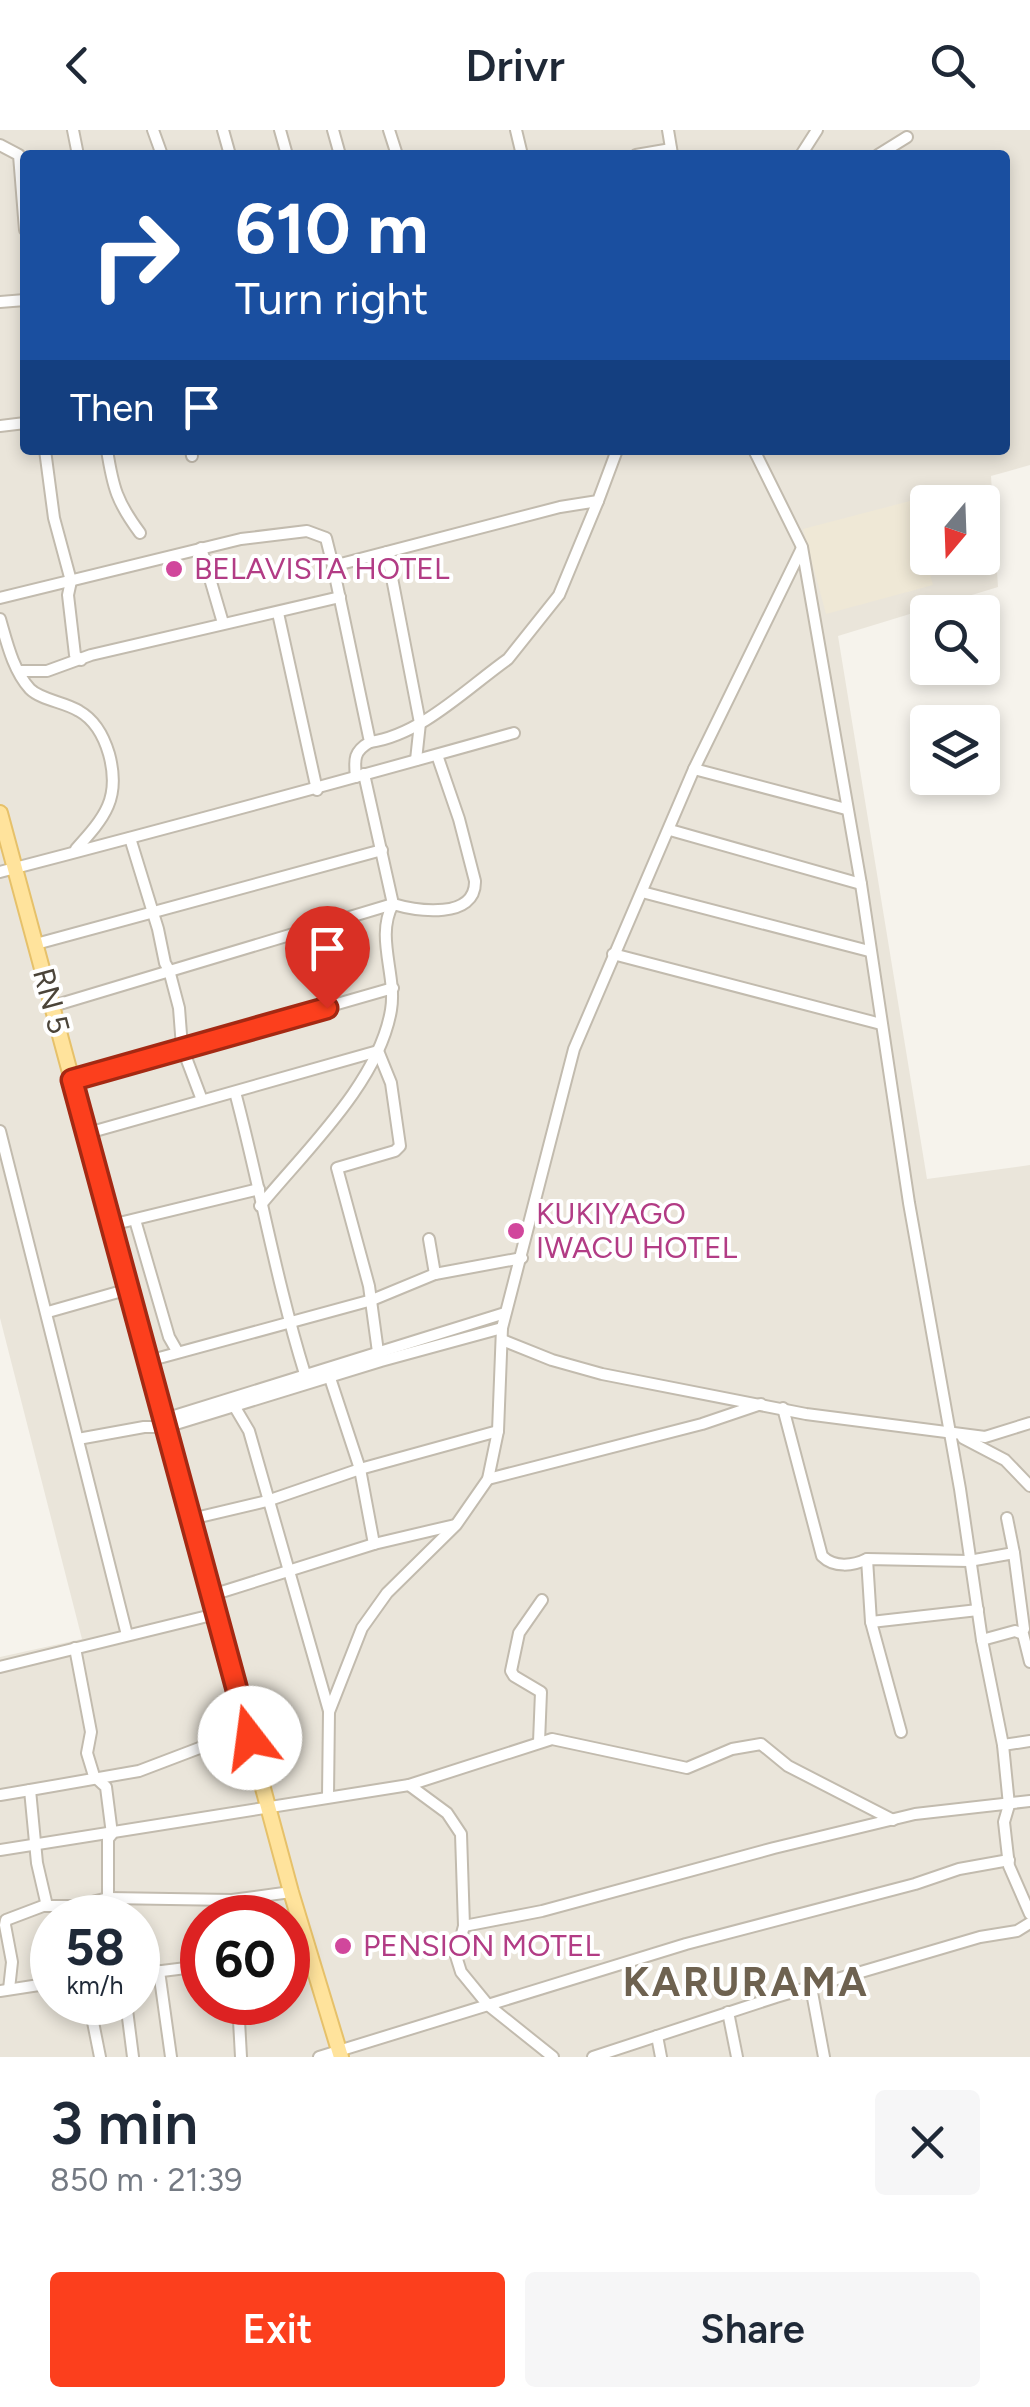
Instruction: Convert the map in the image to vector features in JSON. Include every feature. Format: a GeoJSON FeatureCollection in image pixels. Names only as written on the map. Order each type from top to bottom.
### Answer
{"type":"FeatureCollection","features":[{"type":"Feature","properties":{"kind":"main road","name":"RN 5"},"geometry":{"type":"LineString","coordinates":[[0,813],[8,870],[36,944],[291,1892],[340,2054]]}},
{"type":"Feature","properties":{"kind":"street"},"geometry":{"type":"LineString","coordinates":[[73,131],[82,130]]}},
{"type":"Feature","properties":{"kind":"street"},"geometry":{"type":"LineString","coordinates":[[886,150],[906,138]]}},
{"type":"Feature","properties":{"kind":"street"},"geometry":{"type":"LineString","coordinates":[[0,145],[19,155],[20,168]]}},
{"type":"Feature","properties":{"kind":"street"},"geometry":{"type":"LineString","coordinates":[[46,455],[54,518],[71,581],[68,594],[76,660]]}},
{"type":"Feature","properties":{"kind":"street"},"geometry":{"type":"LineString","coordinates":[[108,455],[116,499],[140,533]]}},
{"type":"Feature","properties":{"kind":"street"},"geometry":{"type":"LineString","coordinates":[[260,1206],[358,1086],[378,1051],[392,1009],[385,931],[393,904],[382,850],[354,758],[370,742],[385,740],[420,723],[520,646],[559,595],[615,455]]}},
{"type":"Feature","properties":{"kind":"street"},"geometry":{"type":"LineString","coordinates":[[756,455],[802,547],[861,884],[982,1640],[1003,1745],[1010,1805],[1004,1822],[1009,1860],[1030,1914]]}},
{"type":"Feature","properties":{"kind":"street"},"geometry":{"type":"LineString","coordinates":[[333,566],[598,500]]}},
{"type":"Feature","properties":{"kind":"street"},"geometry":{"type":"LineString","coordinates":[[0,598],[241,539],[307,531],[326,538],[370,742]]}},
{"type":"Feature","properties":{"kind":"street"},"geometry":{"type":"LineString","coordinates":[[329,1712],[362,1628],[388,1593],[456,1524],[488,1479],[498,1431],[506,1314],[574,1049],[694,770],[802,547]]}},
{"type":"Feature","properties":{"kind":"street"},"geometry":{"type":"LineString","coordinates":[[201,548],[223,623]]}},
{"type":"Feature","properties":{"kind":"street"},"geometry":{"type":"LineString","coordinates":[[387,552],[420,723],[416,760]]}},
{"type":"Feature","properties":{"kind":"street"},"geometry":{"type":"LineString","coordinates":[[52,586],[68,594]]}},
{"type":"Feature","properties":{"kind":"street"},"geometry":{"type":"LineString","coordinates":[[21,671],[34,673],[340,597]]}},
{"type":"Feature","properties":{"kind":"street"},"geometry":{"type":"LineString","coordinates":[[278,613],[317,790]]}},
{"type":"Feature","properties":{"kind":"street"},"geometry":{"type":"LineString","coordinates":[[0,619],[11,659],[29,688],[86,715],[106,744],[116,780],[114,791],[92,832],[76,850]]}},
{"type":"Feature","properties":{"kind":"street"},"geometry":{"type":"LineString","coordinates":[[8,870],[317,790],[514,733]]}},
{"type":"Feature","properties":{"kind":"street"},"geometry":{"type":"LineString","coordinates":[[53,1006],[393,904],[418,912],[436,912],[470,898],[476,888],[437,754]]}},
{"type":"Feature","properties":{"kind":"street"},"geometry":{"type":"LineString","coordinates":[[694,770],[846,809]]}},
{"type":"Feature","properties":{"kind":"street"},"geometry":{"type":"LineString","coordinates":[[670,830],[861,884]]}},
{"type":"Feature","properties":{"kind":"street"},"geometry":{"type":"LineString","coordinates":[[130,838],[170,970],[179,1008],[182,1047],[202,1100]]}},
{"type":"Feature","properties":{"kind":"street"},"geometry":{"type":"LineString","coordinates":[[36,944],[382,850]]}},
{"type":"Feature","properties":{"kind":"street"},"geometry":{"type":"LineString","coordinates":[[642,892],[869,951]]}},
{"type":"Feature","properties":{"kind":"street"},"geometry":{"type":"LineString","coordinates":[[613,954],[881,1024]]}},
{"type":"Feature","properties":{"kind":"street"},"geometry":{"type":"LineString","coordinates":[[72,1080],[393,988]]}},
{"type":"Feature","properties":{"kind":"street"},"geometry":{"type":"LineString","coordinates":[[88,1132],[378,1051]]}},
{"type":"Feature","properties":{"kind":"street"},"geometry":{"type":"LineString","coordinates":[[378,1051],[392,1082],[400,1146],[395,1151],[337,1168],[372,1300],[378,1352]]}},
{"type":"Feature","properties":{"kind":"street"},"geometry":{"type":"LineString","coordinates":[[234,1092],[290,1324],[306,1374]]}},
{"type":"Feature","properties":{"kind":"street"},"geometry":{"type":"LineString","coordinates":[[0,1131],[127,1635]]}},
{"type":"Feature","properties":{"kind":"street"},"geometry":{"type":"LineString","coordinates":[[111,1225],[259,1190]]}},
{"type":"Feature","properties":{"kind":"street"},"geometry":{"type":"LineString","coordinates":[[135,1220],[169,1337],[177,1351]]}},
{"type":"Feature","properties":{"kind":"street"},"geometry":{"type":"LineString","coordinates":[[429,1239],[436,1274]]}},
{"type":"Feature","properties":{"kind":"street"},"geometry":{"type":"LineString","coordinates":[[148,1361],[372,1300],[436,1274],[522,1258]]}},
{"type":"Feature","properties":{"kind":"street"},"geometry":{"type":"LineString","coordinates":[[48,1312],[129,1289]]}},
{"type":"Feature","properties":{"kind":"street"},"geometry":{"type":"LineString","coordinates":[[78,1438],[164,1423],[506,1314]]}},
{"type":"Feature","properties":{"kind":"street"},"geometry":{"type":"LineString","coordinates":[[232,1402],[306,1374],[502,1334],[552,1360],[602,1374],[806,1414],[985,1437],[1030,1423]]}},
{"type":"Feature","properties":{"kind":"street"},"geometry":{"type":"LineString","coordinates":[[328,1372],[360,1469],[374,1544]]}},
{"type":"Feature","properties":{"kind":"street"},"geometry":{"type":"LineString","coordinates":[[232,1402],[249,1430],[266,1501],[329,1712],[328,1796]]}},
{"type":"Feature","properties":{"kind":"street"},"geometry":{"type":"LineString","coordinates":[[488,1479],[702,1424],[764,1404]]}},
{"type":"Feature","properties":{"kind":"street"},"geometry":{"type":"LineString","coordinates":[[783,1408],[822,1556],[835,1564],[857,1564],[867,1559],[969,1561],[1014,1553]]}},
{"type":"Feature","properties":{"kind":"street"},"geometry":{"type":"LineString","coordinates":[[192,1519],[266,1501],[360,1469],[498,1431]]}},
{"type":"Feature","properties":{"kind":"street"},"geometry":{"type":"LineString","coordinates":[[951,1433],[1005,1460],[1030,1486]]}},
{"type":"Feature","properties":{"kind":"street"},"geometry":{"type":"LineString","coordinates":[[1007,1518],[1030,1662]]}},
{"type":"Feature","properties":{"kind":"street"},"geometry":{"type":"LineString","coordinates":[[212,1595],[374,1544],[456,1524]]}},
{"type":"Feature","properties":{"kind":"street"},"geometry":{"type":"LineString","coordinates":[[867,1559],[871,1622],[901,1732]]}},
{"type":"Feature","properties":{"kind":"street"},"geometry":{"type":"LineString","coordinates":[[538,1742],[540,1692],[516,1678],[512,1671],[519,1633],[542,1600]]}},
{"type":"Feature","properties":{"kind":"street"},"geometry":{"type":"LineString","coordinates":[[871,1622],[978,1610]]}},
{"type":"Feature","properties":{"kind":"street"},"geometry":{"type":"LineString","coordinates":[[0,1667],[216,1614]]}},
{"type":"Feature","properties":{"kind":"street"},"geometry":{"type":"LineString","coordinates":[[982,1640],[1023,1629]]}},
{"type":"Feature","properties":{"kind":"street"},"geometry":{"type":"LineString","coordinates":[[75,1648],[91,1732],[86,1749],[94,1776]]}},
{"type":"Feature","properties":{"kind":"street"},"geometry":{"type":"LineString","coordinates":[[0,1795],[139,1770],[210,1744],[250,1738]]}},
{"type":"Feature","properties":{"kind":"street"},"geometry":{"type":"LineString","coordinates":[[0,1850],[408,1785],[552,1739],[687,1768],[732,1749],[761,1744],[788,1766],[893,1820]]}},
{"type":"Feature","properties":{"kind":"street"},"geometry":{"type":"LineString","coordinates":[[1003,1745],[1030,1741]]}},
{"type":"Feature","properties":{"kind":"street"},"geometry":{"type":"LineString","coordinates":[[94,1776],[106,1786],[112,1834],[108,1839],[108,1895]]}},
{"type":"Feature","properties":{"kind":"street"},"geometry":{"type":"LineString","coordinates":[[408,1785],[448,1813],[460,1834],[464,1926],[457,1948],[458,1963],[488,2005],[553,2057]]}},
{"type":"Feature","properties":{"kind":"street"},"geometry":{"type":"LineString","coordinates":[[30,1790],[37,1863],[44,1895]]}},
{"type":"Feature","properties":{"kind":"street"},"geometry":{"type":"LineString","coordinates":[[464,1926],[542,1910],[914,1814],[1030,1801]]}},
{"type":"Feature","properties":{"kind":"street"},"geometry":{"type":"LineString","coordinates":[[319,2057],[340,2054],[686,1944],[914,1884],[959,1868],[1009,1860]]}},
{"type":"Feature","properties":{"kind":"street"},"geometry":{"type":"LineString","coordinates":[[269,1895],[291,1892]]}},
{"type":"Feature","properties":{"kind":"street"},"geometry":{"type":"LineString","coordinates":[[30,1912],[6,1920],[12,1962],[4,1990],[30,1986]]}},
{"type":"Feature","properties":{"kind":"street"},"geometry":{"type":"LineString","coordinates":[[593,2057],[980,1936],[1017,1931],[1030,1923]]}},
{"type":"Feature","properties":{"kind":"street"},"geometry":{"type":"LineString","coordinates":[[160,1977],[171,2057]]}},
{"type":"Feature","properties":{"kind":"street"},"geometry":{"type":"LineString","coordinates":[[812,1988],[824,2057]]}},
{"type":"Feature","properties":{"kind":"street"},"geometry":{"type":"LineString","coordinates":[[728,2012],[737,2057]]}},
{"type":"Feature","properties":{"kind":"street"},"geometry":{"type":"LineString","coordinates":[[94,2025],[100,2057]]}},
{"type":"Feature","properties":{"kind":"street"},"geometry":{"type":"LineString","coordinates":[[129,2025],[133,2057]]}},
{"type":"Feature","properties":{"kind":"street"},"geometry":{"type":"LineString","coordinates":[[239,2025],[241,2057]]}},
{"type":"Feature","properties":{"kind":"street"},"geometry":{"type":"LineString","coordinates":[[656,2036],[661,2057]]}},
{"type":"Feature","properties":{"kind":"shaded area"},"geometry":{"type":"Polygon","coordinates":[[[0,130],[1030,130],[1030,465],[991,476],[992,485],[910,485],[910,575],[997,575],[998,587],[972,595],[910,595],[910,614],[838,636],[927,1179],[1030,1165],[1030,2057],[0,2057],[0,1657],[82,1639],[0,1318],[0,130]]]}},
{"type":"Feature","properties":{"kind":"shaded area"},"geometry":{"type":"Polygon","coordinates":[[[910,501],[910,575],[930,575],[933,585],[826,614],[803,529],[910,501]]]}},
{"type":"Feature","properties":{"kind":"place","name":"BELAVISTA HOTEL"},"geometry":{"type":"Point","coordinates":[174,569]}},
{"type":"Feature","properties":{"kind":"place","name":"KUKIYAGO IWACU HOTEL"},"geometry":{"type":"Point","coordinates":[516,1231]}},
{"type":"Feature","properties":{"kind":"place","name":"PENSION MOTEL"},"geometry":{"type":"Point","coordinates":[343,1946]}},
{"type":"Feature","properties":{"kind":"district","name":"KARURAMA"},"geometry":{"type":"Point","coordinates":[746,1982]}},
{"type":"Feature","properties":{"kind":"route"},"geometry":{"type":"LineString","coordinates":[[250,1738],[72,1080],[327,1008]]}}]}
